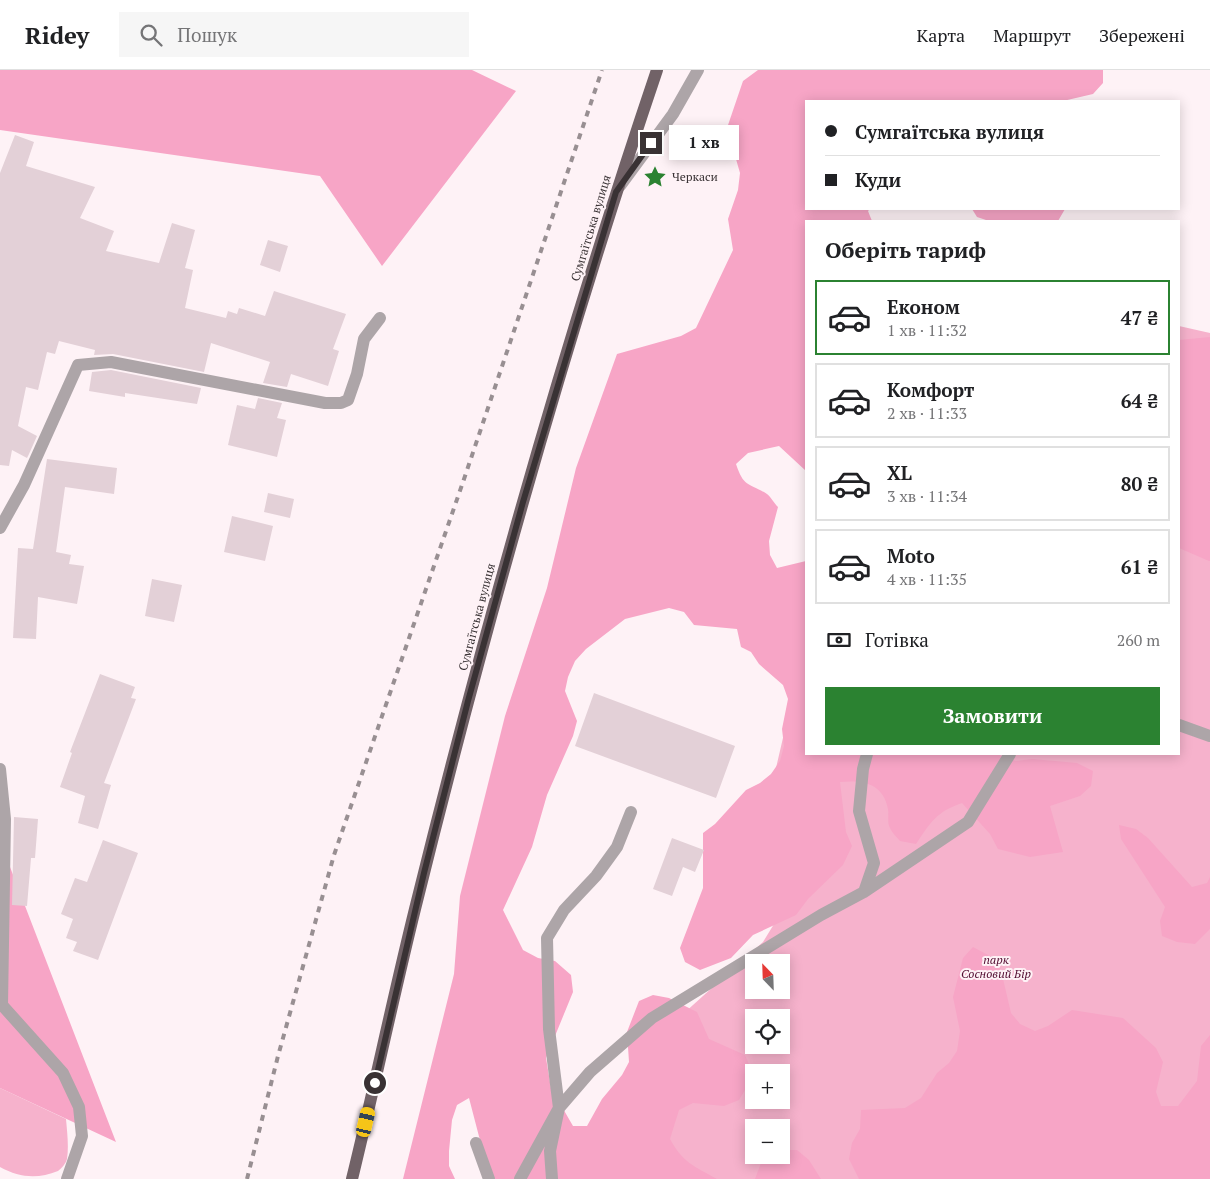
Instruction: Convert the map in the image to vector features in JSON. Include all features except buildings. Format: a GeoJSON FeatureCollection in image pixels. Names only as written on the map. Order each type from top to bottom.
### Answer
{"type":"FeatureCollection","features":[{"type":"Feature","properties":{"kind":"main road","name":"Сумгаїтська вулиця"},"geometry":{"type":"LineString","coordinates":[[352,1179],[414,911],[468,701],[523,502],[616,192],[657,70]]}},
{"type":"Feature","properties":{"kind":"lane"},"geometry":{"type":"LineString","coordinates":[[616,192],[673,114],[698,70]]}},
{"type":"Feature","properties":{"kind":"lane"},"geometry":{"type":"LineString","coordinates":[[0,528],[24,485],[78,365],[111,362],[325,403],[341,403],[348,400],[357,374],[364,339],[380,318]]}},
{"type":"Feature","properties":{"kind":"lane"},"geometry":{"type":"LineString","coordinates":[[1180,725],[1210,736]]}},
{"type":"Feature","properties":{"kind":"lane"},"geometry":{"type":"LineString","coordinates":[[864,892],[874,863],[859,810],[863,769],[867,755]]}},
{"type":"Feature","properties":{"kind":"lane"},"geometry":{"type":"LineString","coordinates":[[520,1179],[559,1108],[590,1072],[652,1018],[821,915],[864,892],[968,822],[1009,755]]}},
{"type":"Feature","properties":{"kind":"lane"},"geometry":{"type":"LineString","coordinates":[[0,769],[5,818],[2,1004],[63,1073],[79,1107],[82,1136],[67,1179]]}},
{"type":"Feature","properties":{"kind":"lane"},"geometry":{"type":"LineString","coordinates":[[552,1179],[550,1151],[559,1108],[549,1028],[547,938],[564,910],[596,876],[617,847],[631,812]]}},
{"type":"Feature","properties":{"kind":"lane"},"geometry":{"type":"LineString","coordinates":[[476,1143],[489,1179]]}},
{"type":"Feature","properties":{"kind":"green space"},"geometry":{"type":"Polygon","coordinates":[[[0,70],[472,70],[516,91],[382,266],[320,176],[0,130],[0,70]]]}},
{"type":"Feature","properties":{"kind":"green space"},"geometry":{"type":"Polygon","coordinates":[[[758,70],[1103,70],[1103,83],[1093,94],[1067,100],[805,100],[805,210],[869,210],[872,220],[805,220],[805,470],[779,446],[748,453],[736,464],[744,481],[767,494],[778,507],[769,541],[770,555],[777,568],[805,561],[805,755],[1000,755],[1016,761],[1032,759],[1077,763],[1093,771],[1091,786],[1080,796],[1050,806],[1063,852],[1030,857],[998,849],[990,834],[962,803],[940,814],[916,844],[900,841],[889,826],[888,809],[882,794],[877,789],[864,783],[840,782],[846,832],[852,846],[843,865],[808,899],[796,915],[753,935],[731,958],[700,970],[685,962],[680,948],[703,888],[703,833],[715,824],[746,790],[760,783],[771,774],[780,761],[784,746],[782,729],[788,699],[783,685],[759,664],[751,652],[741,647],[737,629],[694,625],[684,612],[669,608],[625,619],[586,649],[575,661],[568,677],[565,691],[577,721],[573,736],[547,795],[532,847],[503,910],[523,950],[538,958],[555,961],[571,975],[573,992],[546,1058],[551,1088],[573,1126],[587,1126],[602,1099],[622,1075],[629,1062],[627,1032],[639,1001],[653,995],[669,998],[697,1012],[709,1039],[745,1055],[749,1064],[745,1064],[745,1090],[739,1100],[724,1106],[693,1103],[679,1110],[670,1139],[685,1159],[717,1179],[495,1179],[488,1171],[469,1098],[457,1105],[452,1120],[449,1166],[455,1179],[403,1179],[454,974],[460,896],[505,716],[547,588],[576,468],[617,354],[681,336],[696,328],[733,250],[728,219],[738,190],[740,173],[727,128],[743,81],[758,70]]]}},
{"type":"Feature","properties":{"kind":"green space"},"geometry":{"type":"Polygon","coordinates":[[[973,210],[1064,210],[1059,220],[986,220],[977,217],[973,210]]]}},
{"type":"Feature","properties":{"kind":"green space","name":"парк Сосновий Бір"},"geometry":{"type":"Polygon","coordinates":[[[1180,326],[1210,333],[1210,1179],[590,1179],[653,1041],[745,958],[745,999],[790,999],[790,954],[750,954],[763,942],[801,880],[776,768],[792,699],[805,755],[1180,755],[1180,326]]]}},
{"type":"Feature","properties":{"kind":"green space"},"geometry":{"type":"Polygon","coordinates":[[[1210,337],[1210,561],[1180,548],[1180,340],[1210,337]]]}},
{"type":"Feature","properties":{"kind":"green space"},"geometry":{"type":"Polygon","coordinates":[[[1119,825],[1136,829],[1148,838],[1192,887],[1207,883],[1210,877],[1210,929],[1195,944],[1177,942],[1162,936],[1160,921],[1165,907],[1121,839],[1119,825]]]}},
{"type":"Feature","properties":{"kind":"green space"},"geometry":{"type":"Polygon","coordinates":[[[0,841],[116,1142],[0,1088],[0,841]]]}},
{"type":"Feature","properties":{"kind":"green space"},"geometry":{"type":"Polygon","coordinates":[[[973,947],[988,955],[1000,966],[1011,1013],[1020,1024],[1035,1031],[1048,1026],[1072,1010],[1123,1018],[1156,1048],[1163,1062],[1156,1092],[1161,1106],[1178,1106],[1197,1081],[1201,1046],[1210,1035],[1210,1179],[859,1179],[849,1159],[852,1143],[860,1129],[861,1110],[905,1108],[921,1098],[937,1073],[949,1063],[957,1051],[960,1031],[953,997],[963,958],[973,947]]]}},
{"type":"Feature","properties":{"kind":"green space"},"geometry":{"type":"Polygon","coordinates":[[[0,1088],[66,1119],[67,1159],[58,1171],[51,1174],[29,1176],[7,1171],[0,1167],[0,1088]]]}},
{"type":"Feature","properties":{"kind":"green space"},"geometry":{"type":"Polygon","coordinates":[[[790,1150],[797,1150],[809,1160],[821,1179],[755,1179],[761,1164],[790,1164],[790,1150]]]}},
{"type":"Feature","properties":{"kind":"railway"},"geometry":{"type":"LineString","coordinates":[[247,1179],[278,1056],[334,855],[463,482],[602,70]]}},
{"type":"Feature","properties":{"kind":"place","name":"Черкаси"},"geometry":{"type":"Point","coordinates":[655,177]}},
{"type":"Feature","properties":{"kind":"route"},"geometry":{"type":"LineString","coordinates":[[375,1083],[414,911],[468,701],[523,502],[616,192],[651,143]]}}]}
